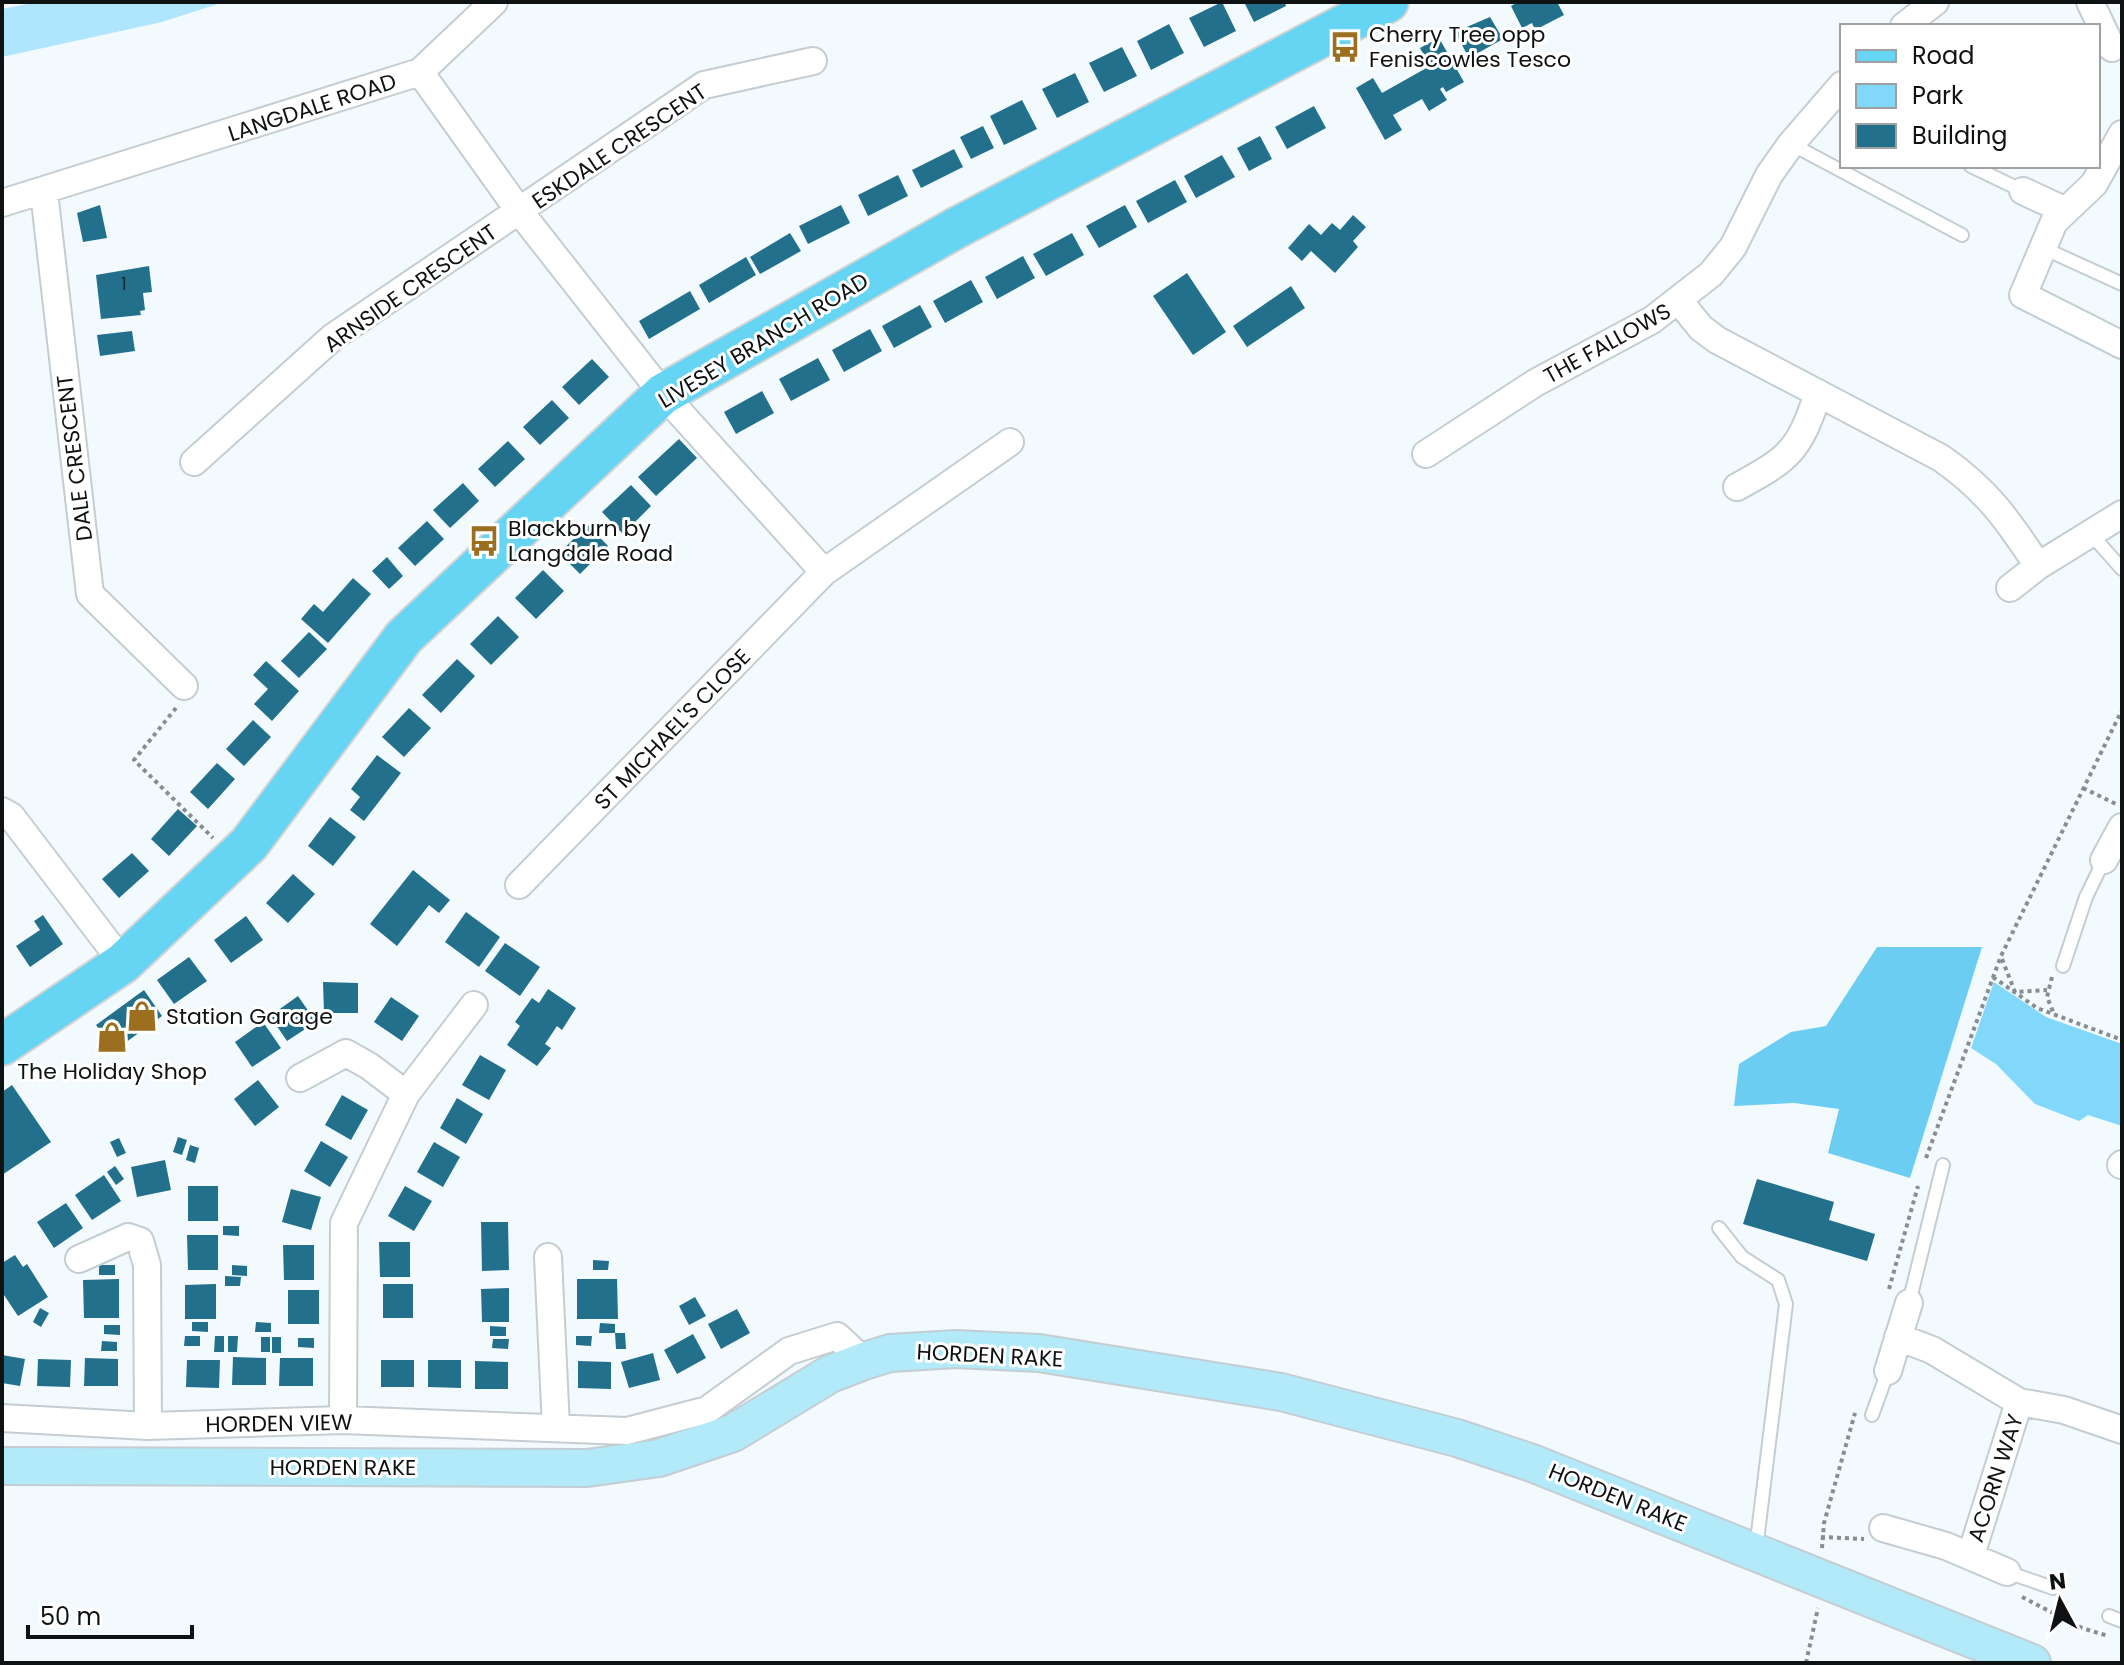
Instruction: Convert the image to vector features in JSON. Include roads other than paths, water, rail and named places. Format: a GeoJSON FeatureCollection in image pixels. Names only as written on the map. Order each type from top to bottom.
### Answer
{"type":"FeatureCollection","features":[{"type":"Feature","properties":{"kind":"main road","name":"LIVESEY BRANCH ROAD"},"geometry":{"type":"LineString","coordinates":[[2,1045],[123,963],[249,844],[404,637],[663,394],[958,227],[1388,2]]}},
{"type":"Feature","properties":{"kind":"street"},"geometry":{"type":"LineString","coordinates":[[420,72],[494,2]]}},
{"type":"Feature","properties":{"kind":"street"},"geometry":{"type":"LineString","coordinates":[[1907,24],[1935,2]]}},
{"type":"Feature","properties":{"kind":"street"},"geometry":{"type":"LineString","coordinates":[[2090,2],[2112,48]]}},
{"type":"Feature","properties":{"kind":"street","name":"ESKDALE CRESCENT"},"geometry":{"type":"LineString","coordinates":[[520,212],[704,85],[813,61]]}},
{"type":"Feature","properties":{"kind":"street","name":"LANGDALE ROAD"},"geometry":{"type":"LineString","coordinates":[[2,203],[420,72],[520,212],[663,394]]}},
{"type":"Feature","properties":{"kind":"street","name":"THE FALLOWS"},"geometry":{"type":"LineString","coordinates":[[1426,454],[1535,383],[1680,302],[1724,261],[1769,175],[1791,144],[1840,87]]}},
{"type":"Feature","properties":{"kind":"street"},"geometry":{"type":"LineString","coordinates":[[2122,134],[2094,184],[2054,222],[2023,295],[2122,345]]}},
{"type":"Feature","properties":{"kind":"street"},"geometry":{"type":"LineString","coordinates":[[2023,191],[2064,210]]}},
{"type":"Feature","properties":{"kind":"street","name":"DALE CRESCENT"},"geometry":{"type":"LineString","coordinates":[[44,192],[90,594],[184,686]]}},
{"type":"Feature","properties":{"kind":"street","name":"ARNSIDE CRESCENT"},"geometry":{"type":"LineString","coordinates":[[194,462],[333,337],[520,212]]}},
{"type":"Feature","properties":{"kind":"street"},"geometry":{"type":"LineString","coordinates":[[1680,302],[1693,320],[1717,340],[1941,458],[1969,477],[1996,503],[2038,566]]}},
{"type":"Feature","properties":{"kind":"street"},"geometry":{"type":"LineString","coordinates":[[663,394],[824,572]]}},
{"type":"Feature","properties":{"kind":"street"},"geometry":{"type":"LineString","coordinates":[[1737,487],[1790,454],[1805,430],[1818,394]]}},
{"type":"Feature","properties":{"kind":"street","name":"ST MICHAEL'S CLOSE"},"geometry":{"type":"LineString","coordinates":[[519,885],[824,572],[1010,442]]}},
{"type":"Feature","properties":{"kind":"street"},"geometry":{"type":"LineString","coordinates":[[2010,588],[2038,566],[2122,514]]}},
{"type":"Feature","properties":{"kind":"street"},"geometry":{"type":"LineString","coordinates":[[2,811],[11,816],[123,963]]}},
{"type":"Feature","properties":{"kind":"street"},"geometry":{"type":"LineString","coordinates":[[2104,860],[2122,828]]}},
{"type":"Feature","properties":{"kind":"street"},"geometry":{"type":"LineString","coordinates":[[343,1420],[344,1223],[406,1094],[474,1005]]}},
{"type":"Feature","properties":{"kind":"street"},"geometry":{"type":"LineString","coordinates":[[300,1078],[346,1053],[406,1094]]}},
{"type":"Feature","properties":{"kind":"street"},"geometry":{"type":"LineString","coordinates":[[79,1259],[128,1237],[140,1241],[147,1265],[148,1426]]}},
{"type":"Feature","properties":{"kind":"street"},"geometry":{"type":"LineString","coordinates":[[548,1257],[556,1428]]}},
{"type":"Feature","properties":{"kind":"street"},"geometry":{"type":"LineString","coordinates":[[1888,1371],[1909,1303]]}},
{"type":"Feature","properties":{"kind":"street","name":"HORDEN VIEW"},"geometry":{"type":"LineString","coordinates":[[2,1418],[148,1426],[343,1420],[627,1431],[707,1410],[789,1351],[837,1336],[864,1361]]}},
{"type":"Feature","properties":{"kind":"street"},"geometry":{"type":"LineString","coordinates":[[1898,1337],[1932,1350],[2019,1402],[2064,1410],[2122,1430]]}},
{"type":"Feature","properties":{"kind":"street","name":"HORDEN RAKE"},"geometry":{"type":"LineString","coordinates":[[2,1466],[587,1468],[659,1458],[733,1433],[830,1374],[864,1361],[920,1350],[1039,1353],[1281,1392],[1457,1438],[1517,1458],[2032,1663]]}},
{"type":"Feature","properties":{"kind":"street","name":"ACORN WAY"},"geometry":{"type":"LineString","coordinates":[[1971,1555],[2019,1402]]}},
{"type":"Feature","properties":{"kind":"street","name":"ACORN WAY"},"geometry":{"type":"LineString","coordinates":[[1883,1528],[1971,1555],[2007,1572]]}},
{"type":"Feature","properties":{"kind":"lane"},"geometry":{"type":"LineString","coordinates":[[1791,144],[1962,235]]}},
{"type":"Feature","properties":{"kind":"lane"},"geometry":{"type":"LineString","coordinates":[[1975,168],[2023,191]]}},
{"type":"Feature","properties":{"kind":"lane"},"geometry":{"type":"LineString","coordinates":[[2043,248],[2122,284]]}},
{"type":"Feature","properties":{"kind":"lane"},"geometry":{"type":"LineString","coordinates":[[2090,533],[2122,569]]}},
{"type":"Feature","properties":{"kind":"lane"},"geometry":{"type":"LineString","coordinates":[[2063,966],[2082,908],[2104,860]]}},
{"type":"Feature","properties":{"kind":"lane"},"geometry":{"type":"LineString","coordinates":[[1909,1303],[1943,1165]]}},
{"type":"Feature","properties":{"kind":"lane"},"geometry":{"type":"LineString","coordinates":[[1719,1228],[1742,1257],[1778,1280],[1786,1304],[1756,1552]]}},
{"type":"Feature","properties":{"kind":"lane"},"geometry":{"type":"LineString","coordinates":[[1872,1415],[1888,1371]]}},
{"type":"Feature","properties":{"kind":"lane","name":"ACORN WAY"},"geometry":{"type":"LineString","coordinates":[[2007,1572],[2053,1588]]}},
{"type":"Feature","properties":{"kind":"lane"},"geometry":{"type":"LineString","coordinates":[[2109,1616],[2122,1621]]}},
{"type":"Feature","properties":{"kind":"place","name":"Cherry Tree opp Feniscowles Tesco"},"geometry":{"type":"Point","coordinates":[1345,47]}},
{"type":"Feature","properties":{"kind":"place","name":"Blackburn by Langdale Road"},"geometry":{"type":"Point","coordinates":[484,541]}},
{"type":"Feature","properties":{"kind":"place","name":"Station Garage"},"geometry":{"type":"Point","coordinates":[142,1016]}},
{"type":"Feature","properties":{"kind":"place","name":"The Holiday Shop"},"geometry":{"type":"Point","coordinates":[112,1037]}}]}
